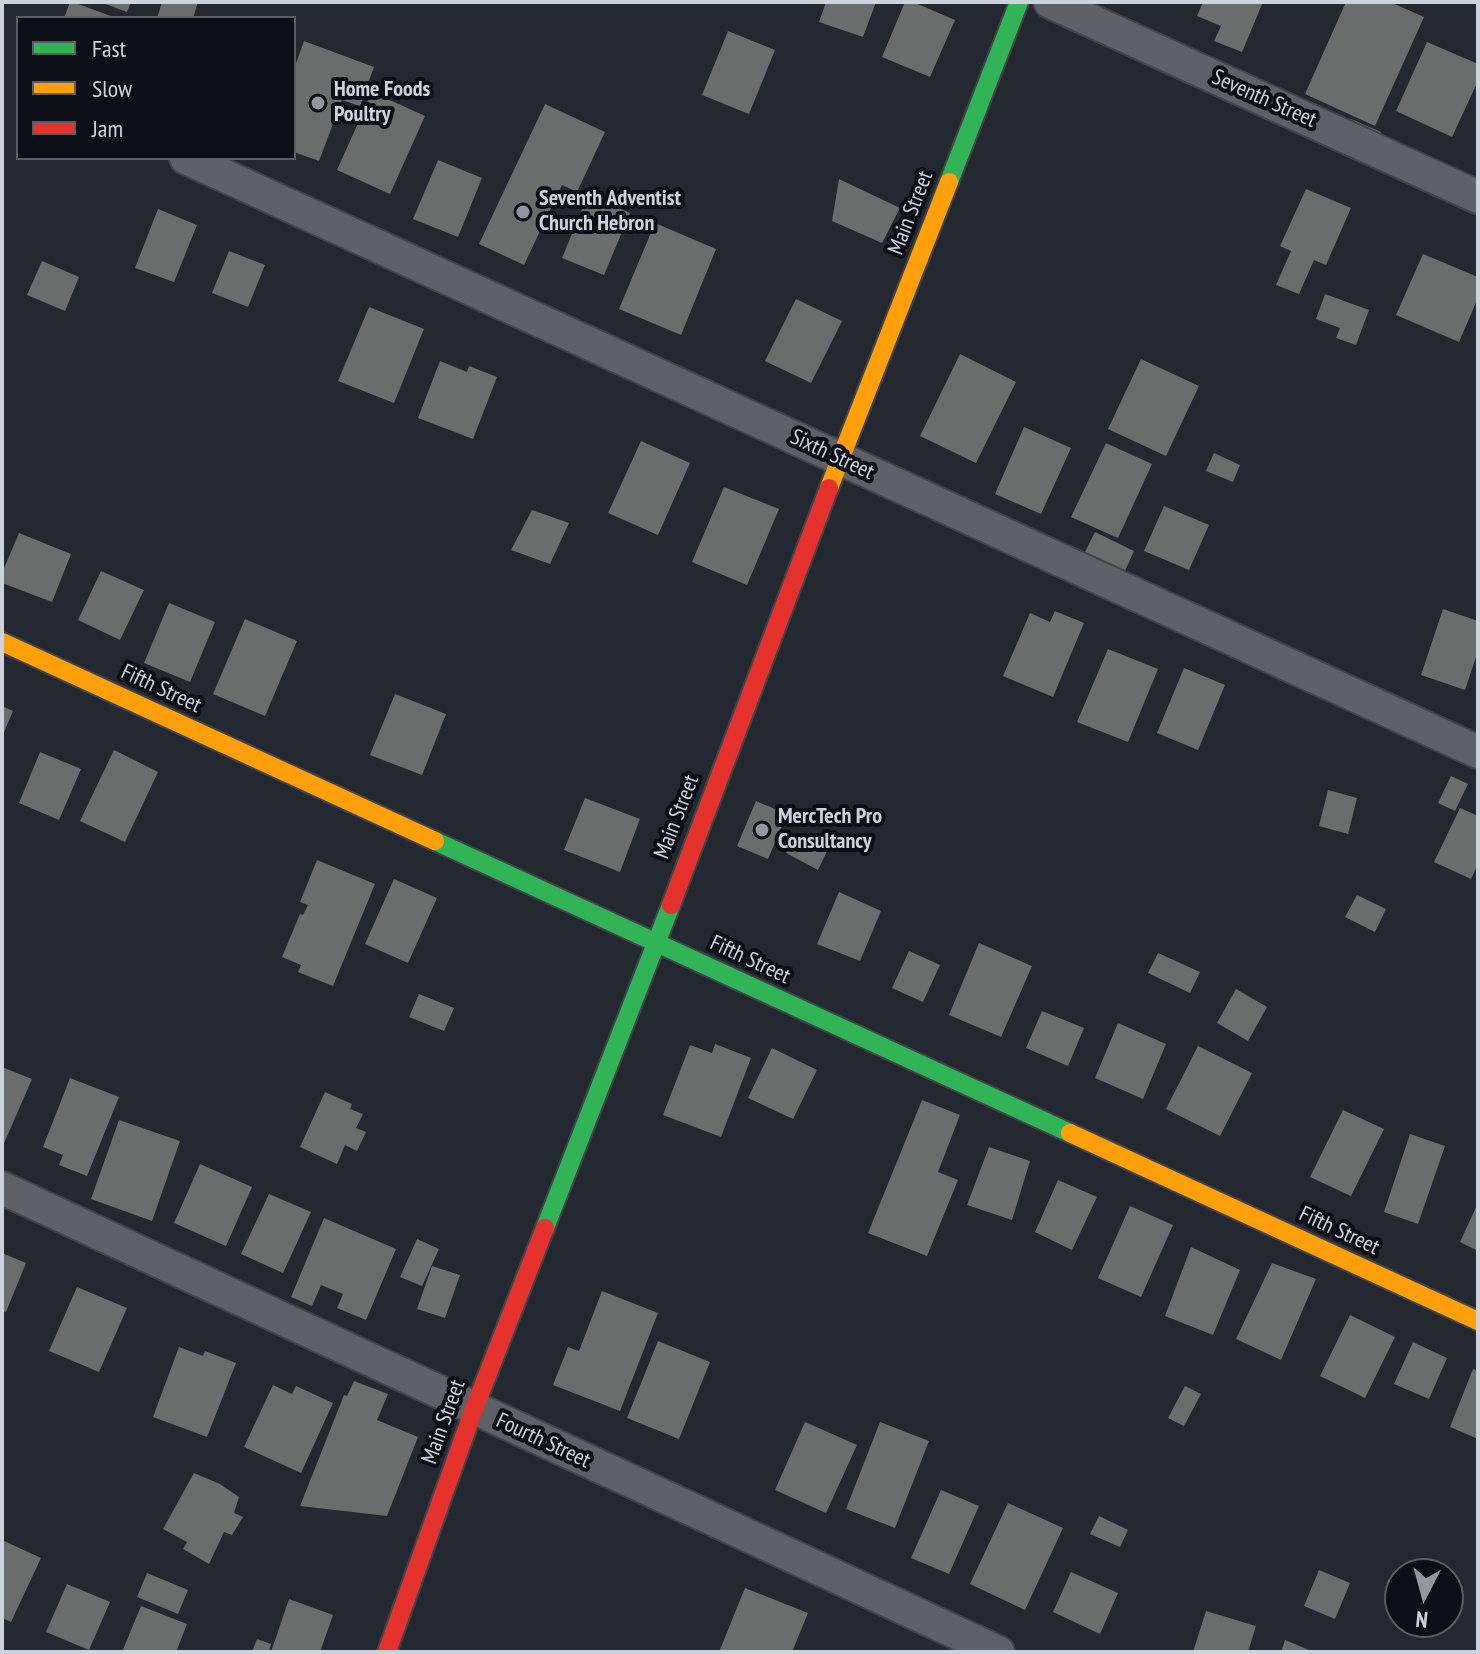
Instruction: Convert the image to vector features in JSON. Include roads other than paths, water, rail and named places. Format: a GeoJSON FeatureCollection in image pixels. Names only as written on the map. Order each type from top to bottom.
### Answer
{"type":"FeatureCollection","features":[{"type":"Feature","properties":{"kind":"street","name":"Main Street"},"geometry":{"type":"LineString","coordinates":[[387,1652],[474,1409],[1019,2]]}},
{"type":"Feature","properties":{"kind":"street","name":"Seventh Street"},"geometry":{"type":"LineString","coordinates":[[1050,2],[1478,197]]}},
{"type":"Feature","properties":{"kind":"street","name":"Sixth Street"},"geometry":{"type":"LineString","coordinates":[[190,160],[1478,752]]}},
{"type":"Feature","properties":{"kind":"street","name":"Fifth Street"},"geometry":{"type":"LineString","coordinates":[[2,642],[1478,1321]]}},
{"type":"Feature","properties":{"kind":"street","name":"Fourth Street"},"geometry":{"type":"LineString","coordinates":[[2,1188],[998,1652]]}},
{"type":"Feature","properties":{"kind":"place","name":"Home Foods Poultry"},"geometry":{"type":"Point","coordinates":[318,103]}},
{"type":"Feature","properties":{"kind":"place","name":"Seventh Adventist Church Hebron"},"geometry":{"type":"Point","coordinates":[523,212]}},
{"type":"Feature","properties":{"kind":"place","name":"MercTech Pro Consultancy"},"geometry":{"type":"Point","coordinates":[762,830]}}]}
